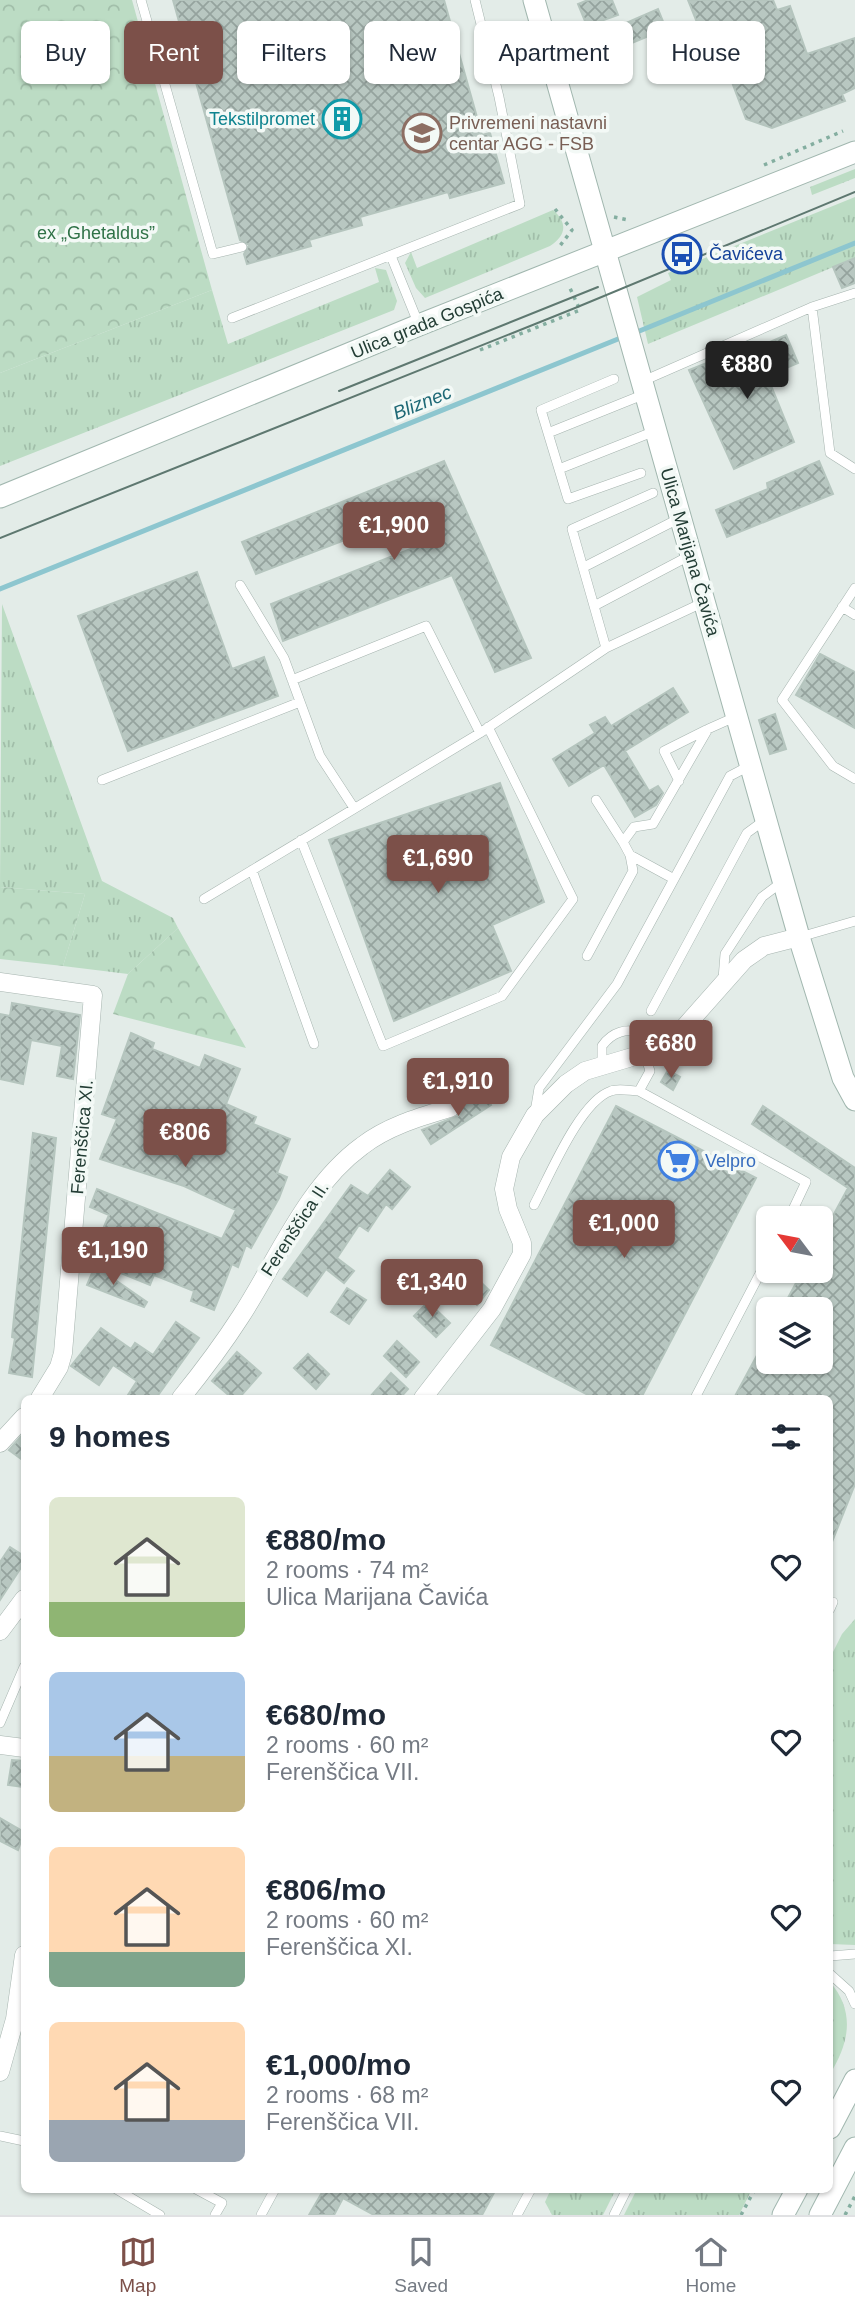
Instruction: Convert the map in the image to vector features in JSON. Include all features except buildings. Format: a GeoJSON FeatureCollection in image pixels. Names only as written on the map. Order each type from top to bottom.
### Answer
{"type":"FeatureCollection","features":[{"type":"Feature","properties":{"kind":"street","name":"Ulica Marijana Čavića"},"geometry":{"type":"LineString","coordinates":[[534,0],[799,937],[843,1078],[855,1100]]}},
{"type":"Feature","properties":{"kind":"street","name":"Ulica grada Gospića"},"geometry":{"type":"LineString","coordinates":[[0,497],[419,325],[855,152]]}},
{"type":"Feature","properties":{"kind":"street"},"geometry":{"type":"LineString","coordinates":[[425,1395],[492,1309],[522,1254],[522,1243],[508,1209],[504,1189],[511,1157],[535,1115],[566,1084],[584,1071],[648,1054],[674,1039],[723,981],[764,946],[799,937]]}},
{"type":"Feature","properties":{"kind":"street","name":"Ferenščica XI."},"geometry":{"type":"LineString","coordinates":[[0,982],[93,995],[63,1353],[59,1367],[42,1395]]}},
{"type":"Feature","properties":{"kind":"street","name":"Ferenščica II."},"geometry":{"type":"LineString","coordinates":[[183,1395],[242,1315],[286,1239],[330,1177],[361,1146],[389,1129],[450,1108]]}},
{"type":"Feature","properties":{"kind":"street"},"geometry":{"type":"LineString","coordinates":[[0,1443],[21,1420]]}},
{"type":"Feature","properties":{"kind":"street"},"geometry":{"type":"LineString","coordinates":[[0,1631],[21,1608]]}},
{"type":"Feature","properties":{"kind":"street"},"geometry":{"type":"LineString","coordinates":[[0,1745],[21,1748]]}},
{"type":"Feature","properties":{"kind":"street"},"geometry":{"type":"LineString","coordinates":[[0,2072],[7,2015],[21,1966]]}},
{"type":"Feature","properties":{"kind":"street"},"geometry":{"type":"LineString","coordinates":[[833,2122],[855,2080]]}},
{"type":"Feature","properties":{"kind":"street"},"geometry":{"type":"LineString","coordinates":[[833,2190],[855,2148]]}},
{"type":"Feature","properties":{"kind":"street"},"geometry":{"type":"LineString","coordinates":[[783,2215],[795,2193]]}},
{"type":"Feature","properties":{"kind":"street"},"geometry":{"type":"LineString","coordinates":[[820,2215],[831,2193]]}},
{"type":"Feature","properties":{"kind":"lane"},"geometry":{"type":"LineString","coordinates":[[141,0],[213,254],[242,247]]}},
{"type":"Feature","properties":{"kind":"lane"},"geometry":{"type":"LineString","coordinates":[[232,318],[520,204],[499,97],[475,0]]}},
{"type":"Feature","properties":{"kind":"lane"},"geometry":{"type":"LineString","coordinates":[[391,256],[419,325]]}},
{"type":"Feature","properties":{"kind":"lane"},"geometry":{"type":"LineString","coordinates":[[548,433],[812,307],[855,293]]}},
{"type":"Feature","properties":{"kind":"lane"},"geometry":{"type":"LineString","coordinates":[[812,307],[830,453],[855,469]]}},
{"type":"Feature","properties":{"kind":"lane"},"geometry":{"type":"LineString","coordinates":[[614,379],[541,410],[568,499],[641,473]]}},
{"type":"Feature","properties":{"kind":"lane"},"geometry":{"type":"LineString","coordinates":[[559,468],[655,431]]}},
{"type":"Feature","properties":{"kind":"lane"},"geometry":{"type":"LineString","coordinates":[[606,648],[596,605],[572,529],[653,493]]}},
{"type":"Feature","properties":{"kind":"lane"},"geometry":{"type":"LineString","coordinates":[[584,567],[680,518]]}},
{"type":"Feature","properties":{"kind":"lane"},"geometry":{"type":"LineString","coordinates":[[596,605],[691,555]]}},
{"type":"Feature","properties":{"kind":"lane"},"geometry":{"type":"LineString","coordinates":[[240,585],[284,658],[320,756],[354,808]]}},
{"type":"Feature","properties":{"kind":"lane"},"geometry":{"type":"LineString","coordinates":[[855,588],[782,700],[832,766],[855,779]]}},
{"type":"Feature","properties":{"kind":"lane"},"geometry":{"type":"LineString","coordinates":[[204,899],[484,730],[606,648],[704,602]]}},
{"type":"Feature","properties":{"kind":"lane"},"geometry":{"type":"LineString","coordinates":[[842,607],[855,615]]}},
{"type":"Feature","properties":{"kind":"lane"},"geometry":{"type":"LineString","coordinates":[[292,680],[426,626],[573,899],[502,996],[383,1046],[301,841]]}},
{"type":"Feature","properties":{"kind":"lane"},"geometry":{"type":"LineString","coordinates":[[102,780],[300,702]]}},
{"type":"Feature","properties":{"kind":"lane"},"geometry":{"type":"LineString","coordinates":[[679,781],[664,751],[737,716]]}},
{"type":"Feature","properties":{"kind":"lane"},"geometry":{"type":"LineString","coordinates":[[623,842],[634,827],[653,824],[708,729]]}},
{"type":"Feature","properties":{"kind":"lane"},"geometry":{"type":"LineString","coordinates":[[535,1115],[539,1088],[617,984],[730,776],[751,765]]}},
{"type":"Feature","properties":{"kind":"lane"},"geometry":{"type":"LineString","coordinates":[[587,956],[633,871],[630,855],[596,800]]}},
{"type":"Feature","properties":{"kind":"lane"},"geometry":{"type":"LineString","coordinates":[[651,1011],[747,833],[766,820]]}},
{"type":"Feature","properties":{"kind":"lane"},"geometry":{"type":"LineString","coordinates":[[630,855],[674,879]]}},
{"type":"Feature","properties":{"kind":"lane"},"geometry":{"type":"LineString","coordinates":[[252,870],[314,1044]]}},
{"type":"Feature","properties":{"kind":"lane"},"geometry":{"type":"LineString","coordinates":[[723,981],[725,954],[762,897],[783,881]]}},
{"type":"Feature","properties":{"kind":"lane"},"geometry":{"type":"LineString","coordinates":[[799,937],[855,920]]}},
{"type":"Feature","properties":{"kind":"lane"},"geometry":{"type":"LineString","coordinates":[[602,1065],[602,1046],[608,1037],[632,1030],[643,1034],[650,1071],[639,1091]]}},
{"type":"Feature","properties":{"kind":"lane"},"geometry":{"type":"LineString","coordinates":[[534,1205],[579,1122],[596,1101],[612,1091],[639,1091],[806,1182],[795,1206]]}},
{"type":"Feature","properties":{"kind":"lane"},"geometry":{"type":"LineString","coordinates":[[697,1395],[756,1281]]}},
{"type":"Feature","properties":{"kind":"lane"},"geometry":{"type":"LineString","coordinates":[[0,1723],[21,1674]]}},
{"type":"Feature","properties":{"kind":"lane"},"geometry":{"type":"LineString","coordinates":[[833,1956],[855,1954]]}},
{"type":"Feature","properties":{"kind":"lane"},"geometry":{"type":"LineString","coordinates":[[833,1977],[849,1992],[855,2004]]}},
{"type":"Feature","properties":{"kind":"lane"},"geometry":{"type":"LineString","coordinates":[[0,2136],[21,2140]]}},
{"type":"Feature","properties":{"kind":"lane"},"geometry":{"type":"LineString","coordinates":[[123,2193],[160,2215]]}},
{"type":"Feature","properties":{"kind":"lane"},"geometry":{"type":"LineString","coordinates":[[204,2193],[222,2203],[215,2215]]}},
{"type":"Feature","properties":{"kind":"lane"},"geometry":{"type":"LineString","coordinates":[[261,2215],[273,2193]]}},
{"type":"Feature","properties":{"kind":"lane"},"geometry":{"type":"LineString","coordinates":[[517,2215],[529,2193]]}},
{"type":"Feature","properties":{"kind":"lane"},"geometry":{"type":"LineString","coordinates":[[614,2215],[625,2193]]}},
{"type":"Feature","properties":{"kind":"path"},"geometry":{"type":"LineString","coordinates":[[555,209],[572,230],[564,243],[555,250]]}},
{"type":"Feature","properties":{"kind":"path"},"geometry":{"type":"LineString","coordinates":[[613,217],[616,215],[625,220]]}},
{"type":"Feature","properties":{"kind":"path"},"geometry":{"type":"LineString","coordinates":[[480,350],[580,310],[568,283]]}},
{"type":"Feature","properties":{"kind":"path"},"geometry":{"type":"LineString","coordinates":[[741,2215],[753,2193]]}},
{"type":"Feature","properties":{"kind":"path"},"geometry":{"type":"LineString","coordinates":[[845,2215],[855,2196]]}},
{"type":"Feature","properties":{"kind":"green space","name":"ex „Ghetaldus”"},"geometry":{"type":"Polygon","coordinates":[[[0,0],[132,0],[138,21],[124,21],[124,84],[155,84],[212,290],[0,373],[0,0]]]}},
{"type":"Feature","properties":{"kind":"green space"},"geometry":{"type":"Polygon","coordinates":[[[855,169],[855,178],[812,195],[810,187],[855,169]]]}},
{"type":"Feature","properties":{"kind":"green space"},"geometry":{"type":"Polygon","coordinates":[[[855,197],[855,258],[648,344],[637,297],[671,280],[668,273],[855,197]]]}},
{"type":"Feature","properties":{"kind":"green space"},"geometry":{"type":"Polygon","coordinates":[[[553,210],[561,220],[563,230],[550,246],[425,298],[416,288],[405,263],[411,252],[417,268],[553,210]]]}},
{"type":"Feature","properties":{"kind":"green space"},"geometry":{"type":"Polygon","coordinates":[[[375,268],[386,270],[397,301],[394,310],[0,466],[0,373],[212,290],[228,344],[379,282],[375,268]]]}},
{"type":"Feature","properties":{"kind":"green space"},"geometry":{"type":"Polygon","coordinates":[[[2,604],[102,881],[173,918],[178,928],[128,974],[63,966],[85,894],[0,887],[2,604]]]}},
{"type":"Feature","properties":{"kind":"green space"},"geometry":{"type":"Polygon","coordinates":[[[0,887],[85,894],[63,966],[0,959],[0,887]]]}},
{"type":"Feature","properties":{"kind":"green space"},"geometry":{"type":"Polygon","coordinates":[[[178,928],[246,1048],[113,1014],[128,974],[178,928]]]}},
{"type":"Feature","properties":{"kind":"green space"},"geometry":{"type":"Polygon","coordinates":[[[855,1619],[855,1945],[833,1944],[833,1652],[842,1634],[855,1619]]]}},
{"type":"Feature","properties":{"kind":"green space"},"geometry":{"type":"Polygon","coordinates":[[[833,1986],[843,2004],[847,2027],[833,2069],[833,1986]]]}},
{"type":"Feature","properties":{"kind":"green space"},"geometry":{"type":"Polygon","coordinates":[[[549,2193],[614,2193],[603,2215],[552,2215],[545,2202],[549,2193]]]}},
{"type":"Feature","properties":{"kind":"green space"},"geometry":{"type":"Polygon","coordinates":[[[635,2193],[750,2193],[739,2215],[624,2215],[635,2193]]]}},
{"type":"Feature","properties":{"kind":"waterway","name":"Bliznec"},"geometry":{"type":"LineString","coordinates":[[632,334],[855,243]]}},
{"type":"Feature","properties":{"kind":"waterway","name":"Bliznec"},"geometry":{"type":"LineString","coordinates":[[0,589],[623,337]]}},
{"type":"Feature","properties":{"kind":"tram line"},"geometry":{"type":"LineString","coordinates":[[0,538],[575,308],[855,192]]}},
{"type":"Feature","properties":{"kind":"tram line"},"geometry":{"type":"LineString","coordinates":[[339,391],[598,287]]}},
{"type":"Feature","properties":{"kind":"place","name":"Tekstilpromet"},"geometry":{"type":"Point","coordinates":[342,119]}},
{"type":"Feature","properties":{"kind":"place","name":"Privremeni nastavni centar AGG - FSB"},"geometry":{"type":"Point","coordinates":[422,133]}},
{"type":"Feature","properties":{"kind":"place","name":"Čavićeva"},"geometry":{"type":"Point","coordinates":[682,254]}},
{"type":"Feature","properties":{"kind":"place","name":"Velpro"},"geometry":{"type":"Point","coordinates":[678,1161]}}]}
